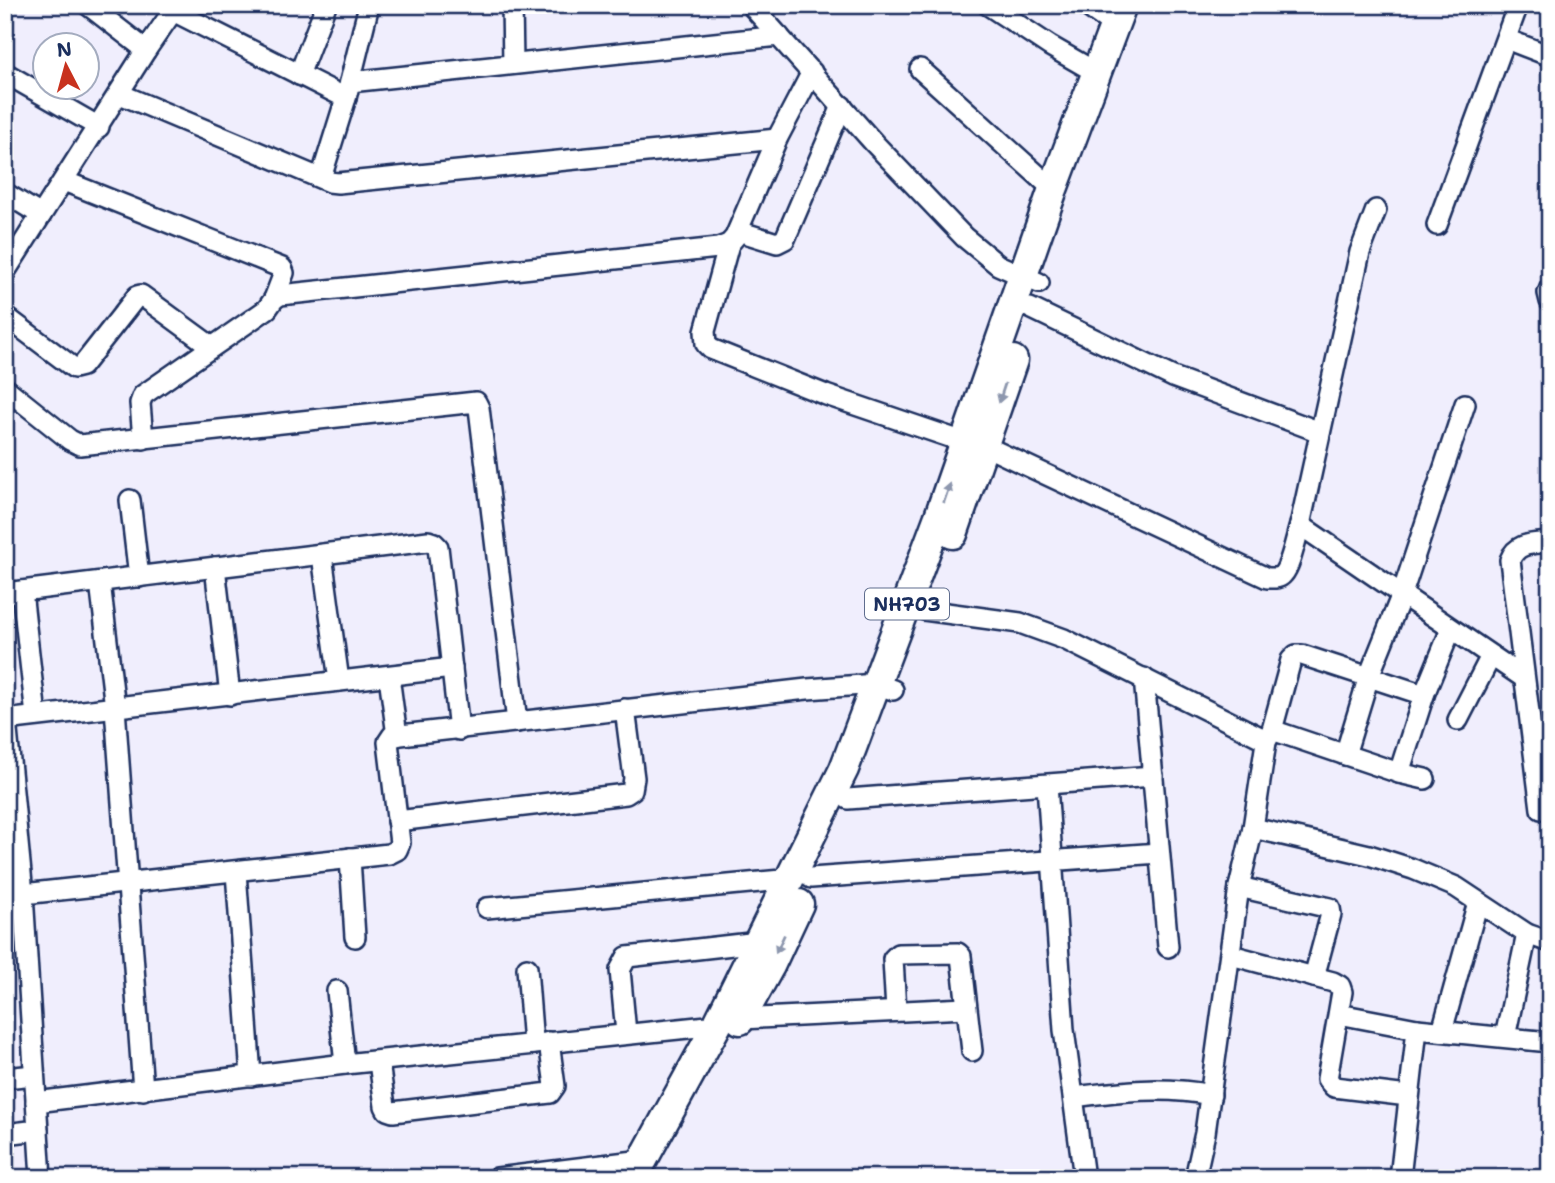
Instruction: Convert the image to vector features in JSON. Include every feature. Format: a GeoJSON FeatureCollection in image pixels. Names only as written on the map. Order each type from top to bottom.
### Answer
{"type":"FeatureCollection","features":[{"type":"Feature","properties":{"kind":"highway","name":"NH703"},"geometry":{"type":"LineString","coordinates":[[729,1022],[759,942],[802,878],[848,799],[884,687],[1030,289],[1140,5]]}},
{"type":"Feature","properties":{"kind":"highway","name":"NH703"},"geometry":{"type":"LineString","coordinates":[[1030,289],[1053,189],[1119,15]]}},
{"type":"Feature","properties":{"kind":"highway","name":"NH703"},"geometry":{"type":"LineString","coordinates":[[643,1172],[729,1022],[770,966],[844,769],[924,610],[975,444]]}},
{"type":"Feature","properties":{"kind":"street"},"geometry":{"type":"LineString","coordinates":[[88,5],[146,50]]}},
{"type":"Feature","properties":{"kind":"street"},"geometry":{"type":"LineString","coordinates":[[299,75],[326,5]]}},
{"type":"Feature","properties":{"kind":"street"},"geometry":{"type":"LineString","coordinates":[[321,178],[348,90],[369,5]]}},
{"type":"Feature","properties":{"kind":"street"},"geometry":{"type":"LineString","coordinates":[[512,5],[513,64]]}},
{"type":"Feature","properties":{"kind":"street"},"geometry":{"type":"LineString","coordinates":[[751,5],[964,237],[998,265],[1030,289],[1173,377],[1320,432]]}},
{"type":"Feature","properties":{"kind":"street"},"geometry":{"type":"LineString","coordinates":[[988,5],[1097,73]]}},
{"type":"Feature","properties":{"kind":"street"},"geometry":{"type":"LineString","coordinates":[[1085,5],[1119,15]]}},
{"type":"Feature","properties":{"kind":"street"},"geometry":{"type":"LineString","coordinates":[[1437,225],[1518,5]]}},
{"type":"Feature","properties":{"kind":"street"},"geometry":{"type":"LineString","coordinates":[[5,272],[175,8],[299,75],[348,90],[513,64],[779,36]]}},
{"type":"Feature","properties":{"kind":"street"},"geometry":{"type":"LineString","coordinates":[[1506,39],[1550,56]]}},
{"type":"Feature","properties":{"kind":"street"},"geometry":{"type":"LineString","coordinates":[[920,69],[1053,189]]}},
{"type":"Feature","properties":{"kind":"street"},"geometry":{"type":"LineString","coordinates":[[812,72],[733,237],[705,331],[706,344],[711,349],[826,395],[975,444],[1267,578],[1277,578],[1283,574],[1300,525],[1360,252],[1376,210]]}},
{"type":"Feature","properties":{"kind":"street"},"geometry":{"type":"LineString","coordinates":[[5,73],[99,127]]}},
{"type":"Feature","properties":{"kind":"street"},"geometry":{"type":"LineString","coordinates":[[120,94],[321,178],[347,184],[778,139]]}},
{"type":"Feature","properties":{"kind":"street"},"geometry":{"type":"LineString","coordinates":[[274,299],[286,294],[718,248],[733,237],[777,243],[785,239],[842,106]]}},
{"type":"Feature","properties":{"kind":"street"},"geometry":{"type":"LineString","coordinates":[[64,181],[282,268],[284,273],[267,310],[141,398],[143,439]]}},
{"type":"Feature","properties":{"kind":"street"},"geometry":{"type":"LineString","coordinates":[[5,193],[41,215]]}},
{"type":"Feature","properties":{"kind":"street"},"geometry":{"type":"LineString","coordinates":[[1550,288],[1550,301]]}},
{"type":"Feature","properties":{"kind":"street"},"geometry":{"type":"LineString","coordinates":[[5,316],[74,368],[82,366],[141,295],[212,347]]}},
{"type":"Feature","properties":{"kind":"street"},"geometry":{"type":"LineString","coordinates":[[5,388],[80,445],[476,402],[479,408],[517,722]]}},
{"type":"Feature","properties":{"kind":"street"},"geometry":{"type":"LineString","coordinates":[[1345,755],[1369,676],[1402,594],[1465,404]]}},
{"type":"Feature","properties":{"kind":"street"},"geometry":{"type":"LineString","coordinates":[[130,500],[139,577]]}},
{"type":"Feature","properties":{"kind":"street"},"geometry":{"type":"LineString","coordinates":[[1300,525],[1524,678]]}},
{"type":"Feature","properties":{"kind":"street"},"geometry":{"type":"LineString","coordinates":[[36,716],[14,592],[428,541],[438,547],[459,730]]}},
{"type":"Feature","properties":{"kind":"street"},"geometry":{"type":"LineString","coordinates":[[1541,809],[1510,560],[1521,546],[1550,542]]}},
{"type":"Feature","properties":{"kind":"street"},"geometry":{"type":"LineString","coordinates":[[322,555],[339,681]]}},
{"type":"Feature","properties":{"kind":"street"},"geometry":{"type":"LineString","coordinates":[[215,567],[230,695]]}},
{"type":"Feature","properties":{"kind":"street"},"geometry":{"type":"LineString","coordinates":[[100,582],[115,708],[143,1090]]}},
{"type":"Feature","properties":{"kind":"street"},"geometry":{"type":"LineString","coordinates":[[924,610],[1020,623],[1065,639],[1262,738],[1269,736],[1345,755],[1425,779]]}},
{"type":"Feature","properties":{"kind":"street"},"geometry":{"type":"LineString","coordinates":[[1399,773],[1424,695],[1451,629]]}},
{"type":"Feature","properties":{"kind":"street"},"geometry":{"type":"LineString","coordinates":[[1195,1178],[1211,1095],[1239,887],[1253,828],[1269,736],[1292,660],[1296,655],[1302,654],[1424,695]]}},
{"type":"Feature","properties":{"kind":"street"},"geometry":{"type":"LineString","coordinates":[[1458,720],[1491,656]]}},
{"type":"Feature","properties":{"kind":"street"},"geometry":{"type":"LineString","coordinates":[[41,1178],[34,1075],[14,895],[5,720],[452,668]]}},
{"type":"Feature","properties":{"kind":"street"},"geometry":{"type":"LineString","coordinates":[[389,676],[397,736]]}},
{"type":"Feature","properties":{"kind":"street"},"geometry":{"type":"LineString","coordinates":[[1144,678],[1168,947]]}},
{"type":"Feature","properties":{"kind":"street"},"geometry":{"type":"LineString","coordinates":[[14,895],[389,854],[397,850],[400,843],[388,742],[392,736],[807,689],[884,687]]}},
{"type":"Feature","properties":{"kind":"street"},"geometry":{"type":"LineString","coordinates":[[397,821],[626,794],[632,790],[634,778],[625,709]]}},
{"type":"Feature","properties":{"kind":"street"},"geometry":{"type":"LineString","coordinates":[[848,799],[1153,776]]}},
{"type":"Feature","properties":{"kind":"street"},"geometry":{"type":"LineString","coordinates":[[1047,785],[1064,1030],[1084,1178]]}},
{"type":"Feature","properties":{"kind":"street"},"geometry":{"type":"LineString","coordinates":[[1253,828],[1369,855],[1456,887],[1527,934],[1550,942]]}},
{"type":"Feature","properties":{"kind":"street"},"geometry":{"type":"LineString","coordinates":[[487,908],[802,878],[1159,853]]}},
{"type":"Feature","properties":{"kind":"street"},"geometry":{"type":"LineString","coordinates":[[350,858],[355,937]]}},
{"type":"Feature","properties":{"kind":"street"},"geometry":{"type":"LineString","coordinates":[[236,872],[251,1076]]}},
{"type":"Feature","properties":{"kind":"street"},"geometry":{"type":"LineString","coordinates":[[1239,887],[1330,908],[1331,914],[1314,977]]}},
{"type":"Feature","properties":{"kind":"street"},"geometry":{"type":"LineString","coordinates":[[1442,1031],[1478,902]]}},
{"type":"Feature","properties":{"kind":"street"},"geometry":{"type":"LineString","coordinates":[[1505,1037],[1527,934]]}},
{"type":"Feature","properties":{"kind":"street"},"geometry":{"type":"LineString","coordinates":[[626,1033],[620,971],[626,957],[759,942]]}},
{"type":"Feature","properties":{"kind":"street"},"geometry":{"type":"LineString","coordinates":[[895,1011],[892,959],[898,954],[958,953],[961,956],[972,1051]]}},
{"type":"Feature","properties":{"kind":"street"},"geometry":{"type":"LineString","coordinates":[[1231,955],[1340,986],[1342,992],[1339,1014],[1327,1079],[1330,1084],[1334,1087],[1408,1096]]}},
{"type":"Feature","properties":{"kind":"street"},"geometry":{"type":"LineString","coordinates":[[379,1062],[385,1106],[393,1112],[550,1093],[555,1086],[541,1043],[527,968]]}},
{"type":"Feature","properties":{"kind":"street"},"geometry":{"type":"LineString","coordinates":[[337,991],[345,1064]]}},
{"type":"Feature","properties":{"kind":"street"},"geometry":{"type":"LineString","coordinates":[[36,1102],[345,1064],[729,1022],[966,1008]]}},
{"type":"Feature","properties":{"kind":"street"},"geometry":{"type":"LineString","coordinates":[[1339,1014],[1417,1029],[1550,1042]]}},
{"type":"Feature","properties":{"kind":"street"},"geometry":{"type":"LineString","coordinates":[[1399,1178],[1417,1029]]}},
{"type":"Feature","properties":{"kind":"street"},"geometry":{"type":"LineString","coordinates":[[5,1078],[34,1075]]}},
{"type":"Feature","properties":{"kind":"street"},"geometry":{"type":"LineString","coordinates":[[1074,1097],[1161,1088],[1211,1095]]}},
{"type":"Feature","properties":{"kind":"street"},"geometry":{"type":"LineString","coordinates":[[5,1134],[38,1130]]}},
{"type":"Feature","properties":{"kind":"street"},"geometry":{"type":"LineString","coordinates":[[497,1178],[643,1172]]}}]}
